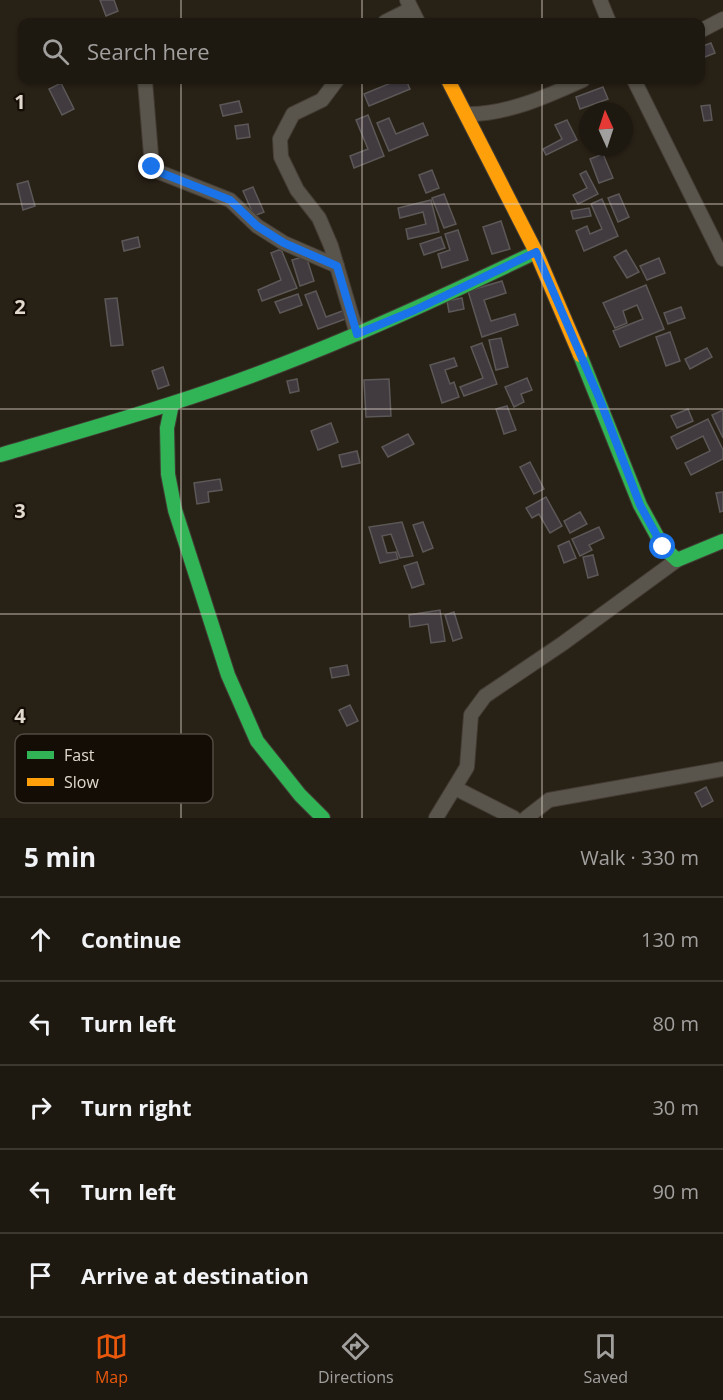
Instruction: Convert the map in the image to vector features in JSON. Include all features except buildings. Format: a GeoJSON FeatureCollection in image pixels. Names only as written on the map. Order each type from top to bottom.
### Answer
{"type":"FeatureCollection","features":[{"type":"Feature","properties":{"kind":"street"},"geometry":{"type":"LineString","coordinates":[[600,0],[607,18]]}},
{"type":"Feature","properties":{"kind":"street"},"geometry":{"type":"LineString","coordinates":[[391,18],[409,5]]}},
{"type":"Feature","properties":{"kind":"street"},"geometry":{"type":"LineString","coordinates":[[705,28],[723,19]]}},
{"type":"Feature","properties":{"kind":"street"},"geometry":{"type":"LineString","coordinates":[[145,84],[152,167],[159,172],[230,200],[257,226],[284,243],[337,266]]}},
{"type":"Feature","properties":{"kind":"street"},"geometry":{"type":"LineString","coordinates":[[334,84],[322,100],[293,114],[280,139],[281,157],[297,190],[319,218],[337,266],[357,334]]}},
{"type":"Feature","properties":{"kind":"street"},"geometry":{"type":"LineString","coordinates":[[450,84],[536,252],[600,400],[640,505],[663,547],[678,560]]}},
{"type":"Feature","properties":{"kind":"street"},"geometry":{"type":"LineString","coordinates":[[466,114],[485,115],[539,98],[573,84]]}},
{"type":"Feature","properties":{"kind":"street"},"geometry":{"type":"LineString","coordinates":[[636,84],[723,259]]}},
{"type":"Feature","properties":{"kind":"street"},"geometry":{"type":"LineString","coordinates":[[0,455],[172,404],[357,334],[415,310],[536,252]]}},
{"type":"Feature","properties":{"kind":"street"},"geometry":{"type":"LineString","coordinates":[[172,404],[167,428],[168,474],[175,510],[228,675],[257,741],[300,795],[323,818]]}},
{"type":"Feature","properties":{"kind":"street"},"geometry":{"type":"LineString","coordinates":[[436,818],[467,767],[471,716],[484,696],[562,644],[678,560],[723,541]]}},
{"type":"Feature","properties":{"kind":"street"},"geometry":{"type":"LineString","coordinates":[[526,818],[549,800],[723,769]]}},
{"type":"Feature","properties":{"kind":"street"},"geometry":{"type":"LineString","coordinates":[[455,788],[514,818]]}},
{"type":"Feature","properties":{"kind":"traffic: fast"},"geometry":{"type":"LineString","coordinates":[[0,455],[170,404],[264,371],[401,315],[536,252]]}},
{"type":"Feature","properties":{"kind":"traffic: fast"},"geometry":{"type":"LineString","coordinates":[[580,355],[640,505],[663,547],[677,560],[723,541]]}},
{"type":"Feature","properties":{"kind":"traffic: fast"},"geometry":{"type":"LineString","coordinates":[[172,404],[167,428],[168,474],[175,510],[228,675],[257,741],[300,795],[323,818]]}},
{"type":"Feature","properties":{"kind":"traffic: slow"},"geometry":{"type":"LineString","coordinates":[[450,84],[536,252],[580,355]]}},
{"type":"Feature","properties":{"kind":"route"},"geometry":{"type":"LineString","coordinates":[[152,167],[159,172],[230,200],[257,226],[284,243],[337,266],[357,334],[415,310],[536,252],[600,400],[640,505],[663,547]]}}]}
